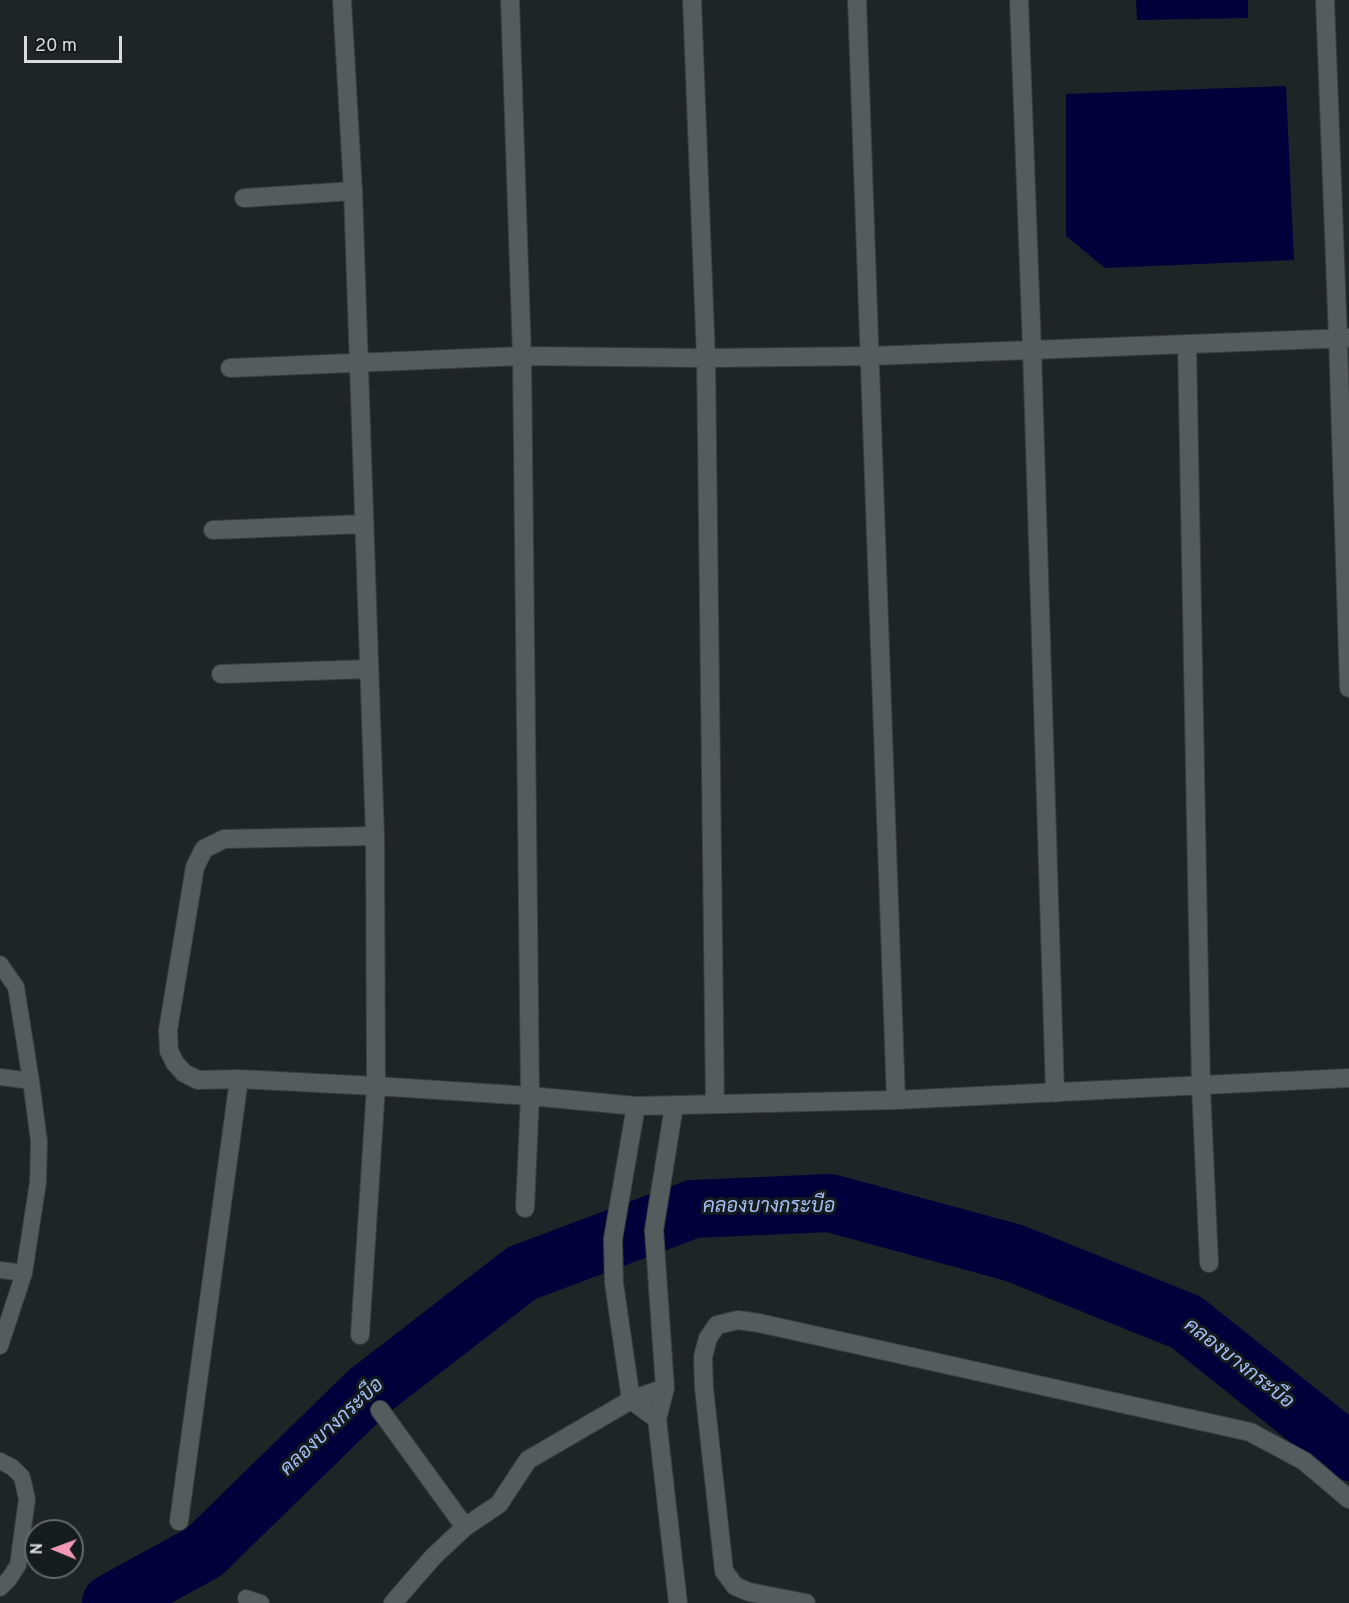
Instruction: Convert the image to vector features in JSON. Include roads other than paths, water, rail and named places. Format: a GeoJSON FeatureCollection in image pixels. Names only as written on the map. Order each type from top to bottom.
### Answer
{"type":"FeatureCollection","features":[{"type":"Feature","properties":{"kind":"street"},"geometry":{"type":"LineString","coordinates":[[342,0],[353,191],[375,836],[376,1086],[360,1335]]}},
{"type":"Feature","properties":{"kind":"street"},"geometry":{"type":"LineString","coordinates":[[510,0],[522,356],[530,1096],[525,1208]]}},
{"type":"Feature","properties":{"kind":"street"},"geometry":{"type":"LineString","coordinates":[[692,0],[706,358],[715,1104]]}},
{"type":"Feature","properties":{"kind":"street"},"geometry":{"type":"LineString","coordinates":[[857,0],[896,1100]]}},
{"type":"Feature","properties":{"kind":"street"},"geometry":{"type":"LineString","coordinates":[[1019,0],[1055,1093]]}},
{"type":"Feature","properties":{"kind":"street"},"geometry":{"type":"LineString","coordinates":[[1325,0],[1344,338],[1349,688]]}},
{"type":"Feature","properties":{"kind":"street"},"geometry":{"type":"LineString","coordinates":[[244,198],[353,191]]}},
{"type":"Feature","properties":{"kind":"street"},"geometry":{"type":"LineString","coordinates":[[230,368],[522,356],[706,358],[871,356],[1344,338]]}},
{"type":"Feature","properties":{"kind":"street"},"geometry":{"type":"LineString","coordinates":[[1187,344],[1201,1087],[1209,1263]]}},
{"type":"Feature","properties":{"kind":"street"},"geometry":{"type":"LineString","coordinates":[[213,530],[364,524]]}},
{"type":"Feature","properties":{"kind":"street"},"geometry":{"type":"LineString","coordinates":[[221,674],[369,669]]}},
{"type":"Feature","properties":{"kind":"street"},"geometry":{"type":"LineString","coordinates":[[375,836],[224,838],[204,849],[195,867],[168,1030],[169,1051],[175,1063],[184,1073],[198,1080],[239,1079],[376,1086],[674,1107],[1201,1087],[1349,1078]]}},
{"type":"Feature","properties":{"kind":"street"},"geometry":{"type":"LineString","coordinates":[[179,1521],[239,1079]]}},
{"type":"Feature","properties":{"kind":"street"},"geometry":{"type":"LineString","coordinates":[[636,1106],[613,1239],[614,1283],[631,1400],[657,1419]]}},
{"type":"Feature","properties":{"kind":"street"},"geometry":{"type":"LineString","coordinates":[[674,1107],[654,1230],[666,1388],[657,1419],[678,1603]]}},
{"type":"Feature","properties":{"kind":"street"},"geometry":{"type":"LineString","coordinates":[[806,1603],[748,1592],[735,1586],[724,1571],[704,1388],[703,1357],[708,1338],[717,1325],[738,1320],[759,1323],[1250,1432],[1304,1461],[1349,1499]]}},
{"type":"Feature","properties":{"kind":"street"},"geometry":{"type":"LineString","coordinates":[[393,1603],[433,1557],[465,1527],[499,1504],[528,1460],[631,1400],[666,1388]]}},
{"type":"Feature","properties":{"kind":"street"},"geometry":{"type":"LineString","coordinates":[[380,1410],[465,1527]]}},
{"type":"Feature","properties":{"kind":"lane"},"geometry":{"type":"LineString","coordinates":[[0,964],[16,987],[39,1141],[38,1182],[24,1273],[0,1346]]}},
{"type":"Feature","properties":{"kind":"lane"},"geometry":{"type":"LineString","coordinates":[[0,1077],[31,1081]]}},
{"type":"Feature","properties":{"kind":"lane"},"geometry":{"type":"LineString","coordinates":[[0,1270],[24,1273]]}},
{"type":"Feature","properties":{"kind":"lane"},"geometry":{"type":"LineString","coordinates":[[0,1461],[12,1467],[22,1477],[27,1499],[18,1565],[0,1588]]}},
{"type":"Feature","properties":{"kind":"waterway","name":"คลองบางกระบือ"},"geometry":{"type":"LineString","coordinates":[[111,1603],[204,1552],[368,1392],[522,1273],[693,1209],[830,1203],[1014,1253],[1186,1322],[1349,1452]]}}]}
